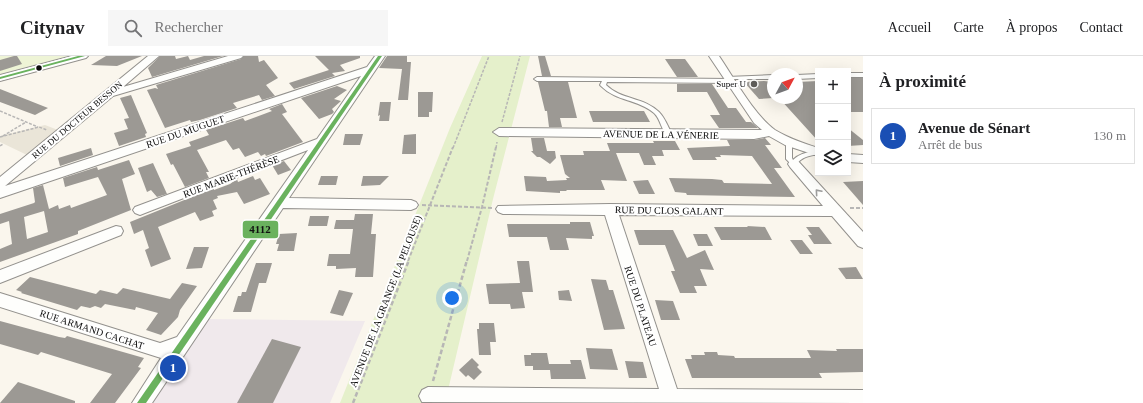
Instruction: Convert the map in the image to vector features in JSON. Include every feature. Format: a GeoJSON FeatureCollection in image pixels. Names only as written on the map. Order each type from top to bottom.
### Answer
{"type":"FeatureCollection","features":[{"type":"Feature","properties":{"kind":"street"},"geometry":{"type":"LineString","coordinates":[[0,78],[83,56]]}},
{"type":"Feature","properties":{"kind":"street","name":"RUE DU DOCTEUR BESSON"},"geometry":{"type":"LineString","coordinates":[[0,184],[154,56]]}},
{"type":"Feature","properties":{"kind":"street"},"geometry":{"type":"LineString","coordinates":[[109,94],[238,56]]}},
{"type":"Feature","properties":{"kind":"street"},"geometry":{"type":"LineString","coordinates":[[141,403],[277,203],[322,141],[380,56]]}},
{"type":"Feature","properties":{"kind":"street"},"geometry":{"type":"LineString","coordinates":[[714,56],[758,120],[771,132],[789,142],[815,151]]}},
{"type":"Feature","properties":{"kind":"street","name":"RUE DU MUGUET"},"geometry":{"type":"LineString","coordinates":[[0,193],[371,69]]}},
{"type":"Feature","properties":{"kind":"street","name":"AVENUE DE LA VÉNERIE"},"geometry":{"type":"LineString","coordinates":[[499,132],[754,135],[771,132]]}},
{"type":"Feature","properties":{"kind":"street","name":"RUE MARIE-THÉRÈSE"},"geometry":{"type":"LineString","coordinates":[[140,210],[322,141]]}},
{"type":"Feature","properties":{"kind":"street"},"geometry":{"type":"LineString","coordinates":[[851,158],[863,159]]}},
{"type":"Feature","properties":{"kind":"street"},"geometry":{"type":"LineString","coordinates":[[794,164],[863,242]]}},
{"type":"Feature","properties":{"kind":"street"},"geometry":{"type":"LineString","coordinates":[[277,203],[410,205]]}},
{"type":"Feature","properties":{"kind":"street","name":"RUE DU CLOS GALANT"},"geometry":{"type":"LineString","coordinates":[[505,208],[835,211]]}},
{"type":"Feature","properties":{"kind":"street","name":"RUE DU PLATEAU"},"geometry":{"type":"LineString","coordinates":[[610,209],[672,400]]}},
{"type":"Feature","properties":{"kind":"street"},"geometry":{"type":"LineString","coordinates":[[0,277],[116,231]]}},
{"type":"Feature","properties":{"kind":"street","name":"RUE ARMAND CACHAT"},"geometry":{"type":"LineString","coordinates":[[0,300],[160,351],[183,342]]}},
{"type":"Feature","properties":{"kind":"street"},"geometry":{"type":"LineString","coordinates":[[428,396],[672,400],[863,399]]}},
{"type":"Feature","properties":{"kind":"lane"},"geometry":{"type":"LineString","coordinates":[[851,75],[863,75]]}},
{"type":"Feature","properties":{"kind":"lane"},"geometry":{"type":"LineString","coordinates":[[803,76],[815,76]]}},
{"type":"Feature","properties":{"kind":"lane"},"geometry":{"type":"LineString","coordinates":[[537,79],[605,80],[767,77]]}},
{"type":"Feature","properties":{"kind":"lane"},"geometry":{"type":"LineString","coordinates":[[605,80],[603,85],[608,91],[648,106],[658,113],[669,134]]}},
{"type":"Feature","properties":{"kind":"lane"},"geometry":{"type":"LineString","coordinates":[[789,142],[789,159],[794,164],[795,160],[815,153]]}},
{"type":"Feature","properties":{"kind":"path","name":"AVENUE DE LA GRANGE (LA PELOUSE)"},"geometry":{"type":"LineString","coordinates":[[353,403],[489,56]]}},
{"type":"Feature","properties":{"kind":"path"},"geometry":{"type":"LineString","coordinates":[[428,396],[482,207],[499,132],[520,56]]}},
{"type":"Feature","properties":{"kind":"path"},"geometry":{"type":"LineString","coordinates":[[0,112],[60,135]]}},
{"type":"Feature","properties":{"kind":"path"},"geometry":{"type":"LineString","coordinates":[[0,137],[26,122]]}},
{"type":"Feature","properties":{"kind":"path"},"geometry":{"type":"LineString","coordinates":[[0,137],[39,127]]}},
{"type":"Feature","properties":{"kind":"path","name":"AVENUE DE LA GRANGE (LA PELOUSE)"},"geometry":{"type":"LineString","coordinates":[[410,205],[407,209],[415,209],[416,205],[431,204],[499,208],[499,205],[505,205],[505,208]]}},
{"type":"Feature","properties":{"kind":"shaded area"},"geometry":{"type":"Polygon","coordinates":[[[45,125],[58,130],[27,155],[0,142],[0,136],[45,125]]]}},
{"type":"Feature","properties":{"kind":"shaded area"},"geometry":{"type":"Polygon","coordinates":[[[209,319],[365,321],[330,403],[152,403],[209,319]]]}},
{"type":"Feature","properties":{"kind":"green space"},"geometry":{"type":"Polygon","coordinates":[[[0,56],[69,56],[0,74],[0,56]]]}},
{"type":"Feature","properties":{"kind":"green space"},"geometry":{"type":"Polygon","coordinates":[[[482,56],[530,56],[493,199],[445,403],[340,403],[450,128],[482,56]]]}},
{"type":"Feature","properties":{"kind":"building"},"geometry":{"type":"Polygon","coordinates":[[[17,56],[22,64],[0,71],[0,60],[17,56]]]}},
{"type":"Feature","properties":{"kind":"building"},"geometry":{"type":"Polygon","coordinates":[[[106,56],[142,56],[117,66],[91,65],[106,56]]]}},
{"type":"Feature","properties":{"kind":"building"},"geometry":{"type":"Polygon","coordinates":[[[160,56],[175,56],[176,59],[188,56],[190,60],[204,56],[223,56],[152,77],[148,68],[160,56]]]}},
{"type":"Feature","properties":{"kind":"building"},"geometry":{"type":"Polygon","coordinates":[[[244,56],[258,56],[259,62],[264,60],[278,78],[266,85],[275,96],[262,100],[259,95],[233,103],[237,108],[200,120],[191,122],[190,120],[165,128],[147,90],[155,88],[158,89],[156,85],[241,59],[244,56]]]}},
{"type":"Feature","properties":{"kind":"building"},"geometry":{"type":"Polygon","coordinates":[[[315,56],[360,56],[360,58],[340,65],[345,71],[332,73],[335,76],[294,89],[289,83],[329,70],[315,56]]]}},
{"type":"Feature","properties":{"kind":"building"},"geometry":{"type":"Polygon","coordinates":[[[387,56],[407,56],[407,62],[411,62],[408,100],[398,100],[402,69],[379,68],[387,56]]]}},
{"type":"Feature","properties":{"kind":"building"},"geometry":{"type":"Polygon","coordinates":[[[538,56],[545,56],[551,76],[542,76],[538,56]]]}},
{"type":"Feature","properties":{"kind":"building"},"geometry":{"type":"Polygon","coordinates":[[[665,59],[685,59],[698,77],[677,77],[665,59]]]}},
{"type":"Feature","properties":{"kind":"building"},"geometry":{"type":"Polygon","coordinates":[[[851,78],[863,78],[863,112],[851,112],[851,78]]]}},
{"type":"Feature","properties":{"kind":"building"},"geometry":{"type":"Polygon","coordinates":[[[767,81],[767,98],[759,99],[744,82],[767,81]]]}},
{"type":"Feature","properties":{"kind":"building"},"geometry":{"type":"Polygon","coordinates":[[[815,81],[815,138],[784,104],[803,104],[803,82],[815,81]]]}},
{"type":"Feature","properties":{"kind":"building"},"geometry":{"type":"Polygon","coordinates":[[[538,82],[568,82],[577,118],[560,118],[562,127],[549,127],[547,111],[545,111],[538,82]]]}},
{"type":"Feature","properties":{"kind":"building"},"geometry":{"type":"Polygon","coordinates":[[[677,84],[712,84],[728,108],[736,108],[746,122],[751,122],[758,128],[719,128],[710,115],[720,115],[707,92],[677,92],[677,84]]]}},
{"type":"Feature","properties":{"kind":"building"},"geometry":{"type":"Polygon","coordinates":[[[337,86],[347,90],[334,99],[341,101],[332,109],[334,112],[319,119],[301,98],[337,86]]]}},
{"type":"Feature","properties":{"kind":"building"},"geometry":{"type":"Polygon","coordinates":[[[0,89],[48,108],[35,115],[0,102],[0,89]]]}},
{"type":"Feature","properties":{"kind":"building"},"geometry":{"type":"Polygon","coordinates":[[[418,92],[433,92],[432,112],[429,112],[429,117],[418,117],[418,92]]]}},
{"type":"Feature","properties":{"kind":"building"},"geometry":{"type":"Polygon","coordinates":[[[131,95],[147,133],[145,134],[146,137],[119,146],[114,133],[128,129],[124,119],[129,118],[120,98],[131,95]]]}},
{"type":"Feature","properties":{"kind":"building"},"geometry":{"type":"Polygon","coordinates":[[[380,102],[391,102],[389,121],[379,121],[380,115],[378,116],[380,102]]]}},
{"type":"Feature","properties":{"kind":"building"},"geometry":{"type":"Polygon","coordinates":[[[282,104],[287,112],[282,114],[303,142],[266,156],[265,154],[261,156],[258,152],[245,157],[239,148],[233,150],[226,140],[197,150],[209,172],[206,172],[209,178],[185,187],[166,154],[191,146],[189,142],[209,135],[206,130],[243,118],[245,121],[272,111],[269,109],[282,104]]]}},
{"type":"Feature","properties":{"kind":"building"},"geometry":{"type":"Polygon","coordinates":[[[589,111],[644,111],[650,122],[593,122],[589,111]]]}},
{"type":"Feature","properties":{"kind":"building"},"geometry":{"type":"Polygon","coordinates":[[[851,130],[863,140],[863,145],[851,146],[851,130]]]}},
{"type":"Feature","properties":{"kind":"building"},"geometry":{"type":"Polygon","coordinates":[[[345,134],[363,134],[360,145],[343,145],[345,134]]]}},
{"type":"Feature","properties":{"kind":"building"},"geometry":{"type":"Polygon","coordinates":[[[416,134],[416,154],[402,154],[404,135],[416,134]]]}},
{"type":"Feature","properties":{"kind":"building"},"geometry":{"type":"Polygon","coordinates":[[[531,138],[544,138],[547,151],[555,151],[556,158],[550,164],[540,157],[537,157],[531,151],[533,151],[531,138]]]}},
{"type":"Feature","properties":{"kind":"building"},"geometry":{"type":"Polygon","coordinates":[[[765,138],[771,145],[765,145],[782,168],[774,168],[795,197],[687,195],[686,193],[675,192],[669,178],[712,179],[722,180],[724,183],[772,184],[752,156],[720,155],[721,157],[715,157],[717,160],[693,160],[687,148],[730,146],[727,140],[754,140],[765,138]]]}},
{"type":"Feature","properties":{"kind":"building"},"geometry":{"type":"Polygon","coordinates":[[[653,141],[675,141],[680,150],[662,150],[664,156],[652,156],[656,165],[644,165],[639,153],[616,153],[627,181],[601,180],[605,190],[566,190],[567,191],[560,191],[560,193],[526,191],[524,176],[546,177],[547,181],[567,180],[566,178],[570,178],[565,174],[560,155],[584,155],[583,151],[610,151],[607,143],[654,143],[653,141]]]}},
{"type":"Feature","properties":{"kind":"building"},"geometry":{"type":"Polygon","coordinates":[[[91,148],[93,155],[60,166],[58,158],[91,148]]]}},
{"type":"Feature","properties":{"kind":"building"},"geometry":{"type":"Polygon","coordinates":[[[129,160],[135,174],[122,179],[131,210],[78,231],[78,234],[0,262],[0,249],[12,244],[9,221],[0,224],[0,214],[34,203],[33,188],[43,185],[49,209],[58,205],[59,209],[70,205],[71,208],[107,195],[98,177],[65,187],[63,178],[97,167],[98,170],[129,160]],[[44,211],[24,217],[27,239],[48,232],[44,211]]]}},
{"type":"Feature","properties":{"kind":"building"},"geometry":{"type":"Polygon","coordinates":[[[284,161],[291,170],[278,175],[272,165],[284,161]]]}},
{"type":"Feature","properties":{"kind":"building"},"geometry":{"type":"Polygon","coordinates":[[[153,163],[167,194],[157,197],[151,190],[147,192],[138,168],[153,163]]]}},
{"type":"Feature","properties":{"kind":"building"},"geometry":{"type":"Polygon","coordinates":[[[253,176],[255,180],[260,178],[270,194],[244,204],[237,192],[217,196],[218,198],[213,200],[217,209],[212,211],[214,216],[200,221],[195,212],[158,227],[171,259],[151,267],[145,250],[149,248],[143,230],[134,234],[130,222],[214,188],[214,190],[230,184],[237,179],[238,182],[253,176]]]}},
{"type":"Feature","properties":{"kind":"building"},"geometry":{"type":"Polygon","coordinates":[[[321,176],[338,176],[336,185],[318,185],[321,176]]]}},
{"type":"Feature","properties":{"kind":"building"},"geometry":{"type":"Polygon","coordinates":[[[363,176],[389,176],[380,185],[361,186],[363,176]]]}},
{"type":"Feature","properties":{"kind":"building"},"geometry":{"type":"Polygon","coordinates":[[[648,180],[655,194],[639,194],[633,181],[648,180]]]}},
{"type":"Feature","properties":{"kind":"building"},"geometry":{"type":"Polygon","coordinates":[[[863,181],[863,205],[843,182],[863,181]]]}},
{"type":"Feature","properties":{"kind":"building"},"geometry":{"type":"Polygon","coordinates":[[[355,214],[373,214],[371,234],[376,234],[373,277],[355,277],[356,268],[336,269],[336,266],[327,266],[329,254],[350,254],[353,229],[334,229],[336,220],[354,220],[355,214]]]}},
{"type":"Feature","properties":{"kind":"building"},"geometry":{"type":"Polygon","coordinates":[[[310,216],[329,216],[327,226],[308,226],[310,216]]]}},
{"type":"Feature","properties":{"kind":"building"},"geometry":{"type":"Polygon","coordinates":[[[570,222],[590,222],[594,236],[592,236],[592,239],[566,238],[569,250],[550,250],[547,237],[509,237],[507,224],[570,224],[570,222]]]}},
{"type":"Feature","properties":{"kind":"building"},"geometry":{"type":"Polygon","coordinates":[[[747,226],[765,227],[772,240],[721,240],[714,227],[748,227],[747,226]]]}},
{"type":"Feature","properties":{"kind":"building"},"geometry":{"type":"Polygon","coordinates":[[[806,227],[819,227],[832,244],[814,244],[808,235],[812,235],[806,227]]]}},
{"type":"Feature","properties":{"kind":"building"},"geometry":{"type":"Polygon","coordinates":[[[634,230],[673,230],[687,258],[705,250],[714,270],[700,269],[707,286],[694,286],[697,293],[680,293],[671,271],[675,271],[665,245],[639,245],[634,230]]]}},
{"type":"Feature","properties":{"kind":"building"},"geometry":{"type":"Polygon","coordinates":[[[297,233],[294,251],[277,251],[279,244],[276,244],[279,234],[297,233]]]}},
{"type":"Feature","properties":{"kind":"building"},"geometry":{"type":"Polygon","coordinates":[[[693,234],[707,234],[713,246],[698,246],[693,234]]]}},
{"type":"Feature","properties":{"kind":"building"},"geometry":{"type":"Polygon","coordinates":[[[790,240],[802,240],[813,254],[800,254],[790,240]]]}},
{"type":"Feature","properties":{"kind":"building"},"geometry":{"type":"Polygon","coordinates":[[[194,247],[209,247],[202,268],[186,269],[194,247]]]}},
{"type":"Feature","properties":{"kind":"building"},"geometry":{"type":"Polygon","coordinates":[[[517,261],[529,261],[533,292],[522,292],[525,308],[511,309],[510,304],[489,304],[486,284],[520,283],[517,261]]]}},
{"type":"Feature","properties":{"kind":"building"},"geometry":{"type":"Polygon","coordinates":[[[256,263],[272,263],[266,283],[259,283],[251,312],[233,312],[238,296],[241,296],[242,292],[246,292],[256,263]]]}},
{"type":"Feature","properties":{"kind":"building"},"geometry":{"type":"Polygon","coordinates":[[[856,267],[863,279],[846,279],[838,268],[856,267]]]}},
{"type":"Feature","properties":{"kind":"building"},"geometry":{"type":"Polygon","coordinates":[[[30,277],[96,294],[100,290],[117,294],[123,288],[170,299],[182,283],[197,286],[180,310],[178,317],[161,335],[146,330],[158,313],[136,307],[135,310],[105,304],[101,308],[95,306],[90,308],[81,306],[77,310],[21,293],[22,292],[16,290],[30,277]]]}},
{"type":"Feature","properties":{"kind":"building"},"geometry":{"type":"Polygon","coordinates":[[[591,279],[606,280],[609,290],[613,290],[625,329],[604,330],[591,279]]]}},
{"type":"Feature","properties":{"kind":"building"},"geometry":{"type":"Polygon","coordinates":[[[339,290],[353,293],[343,316],[330,313],[339,290]]]}},
{"type":"Feature","properties":{"kind":"building"},"geometry":{"type":"Polygon","coordinates":[[[569,290],[572,301],[559,300],[558,291],[569,290]]]}},
{"type":"Feature","properties":{"kind":"building"},"geometry":{"type":"Polygon","coordinates":[[[655,300],[673,301],[680,320],[661,320],[655,300]]]}},
{"type":"Feature","properties":{"kind":"building"},"geometry":{"type":"Polygon","coordinates":[[[0,321],[59,337],[65,338],[67,336],[144,358],[138,367],[141,368],[115,403],[90,403],[112,374],[41,352],[38,355],[0,344],[0,321]]]}},
{"type":"Feature","properties":{"kind":"building"},"geometry":{"type":"Polygon","coordinates":[[[479,323],[494,323],[496,342],[490,342],[491,355],[479,355],[477,329],[479,329],[479,323]]]}},
{"type":"Feature","properties":{"kind":"building"},"geometry":{"type":"Polygon","coordinates":[[[272,339],[301,347],[273,403],[237,403],[272,339]]]}},
{"type":"Feature","properties":{"kind":"building"},"geometry":{"type":"Polygon","coordinates":[[[586,348],[612,349],[618,370],[590,369],[586,348]]]}},
{"type":"Feature","properties":{"kind":"building"},"geometry":{"type":"Polygon","coordinates":[[[836,349],[863,349],[863,372],[819,373],[822,378],[692,378],[685,359],[692,359],[691,355],[705,355],[704,352],[717,352],[718,355],[734,356],[735,358],[811,358],[807,350],[837,351],[836,349]]]}},
{"type":"Feature","properties":{"kind":"building"},"geometry":{"type":"Polygon","coordinates":[[[531,353],[547,353],[549,364],[571,364],[570,360],[581,360],[586,379],[551,379],[550,370],[533,370],[533,366],[525,366],[524,355],[531,355],[531,353]]]}},
{"type":"Feature","properties":{"kind":"building"},"geometry":{"type":"Polygon","coordinates":[[[472,358],[479,365],[477,367],[482,372],[474,380],[468,375],[466,377],[459,370],[472,358]]]}},
{"type":"Feature","properties":{"kind":"building"},"geometry":{"type":"Polygon","coordinates":[[[625,361],[643,362],[647,378],[629,378],[625,361]]]}},
{"type":"Feature","properties":{"kind":"building"},"geometry":{"type":"Polygon","coordinates":[[[18,382],[75,401],[75,403],[0,403],[18,382]]]}},
{"type":"Feature","properties":{"kind":"transit line","name":"4112"},"geometry":{"type":"LineString","coordinates":[[0,78],[83,56]]}},
{"type":"Feature","properties":{"kind":"transit line","name":"4112"},"geometry":{"type":"LineString","coordinates":[[141,403],[380,56]]}},
{"type":"Feature","properties":{"kind":"place","name":"Super U"},"geometry":{"type":"Point","coordinates":[754,84]}},
{"type":"Feature","properties":{"kind":"place","name":"Avenue de Sénart"},"geometry":{"type":"Point","coordinates":[173,368]}}]}
